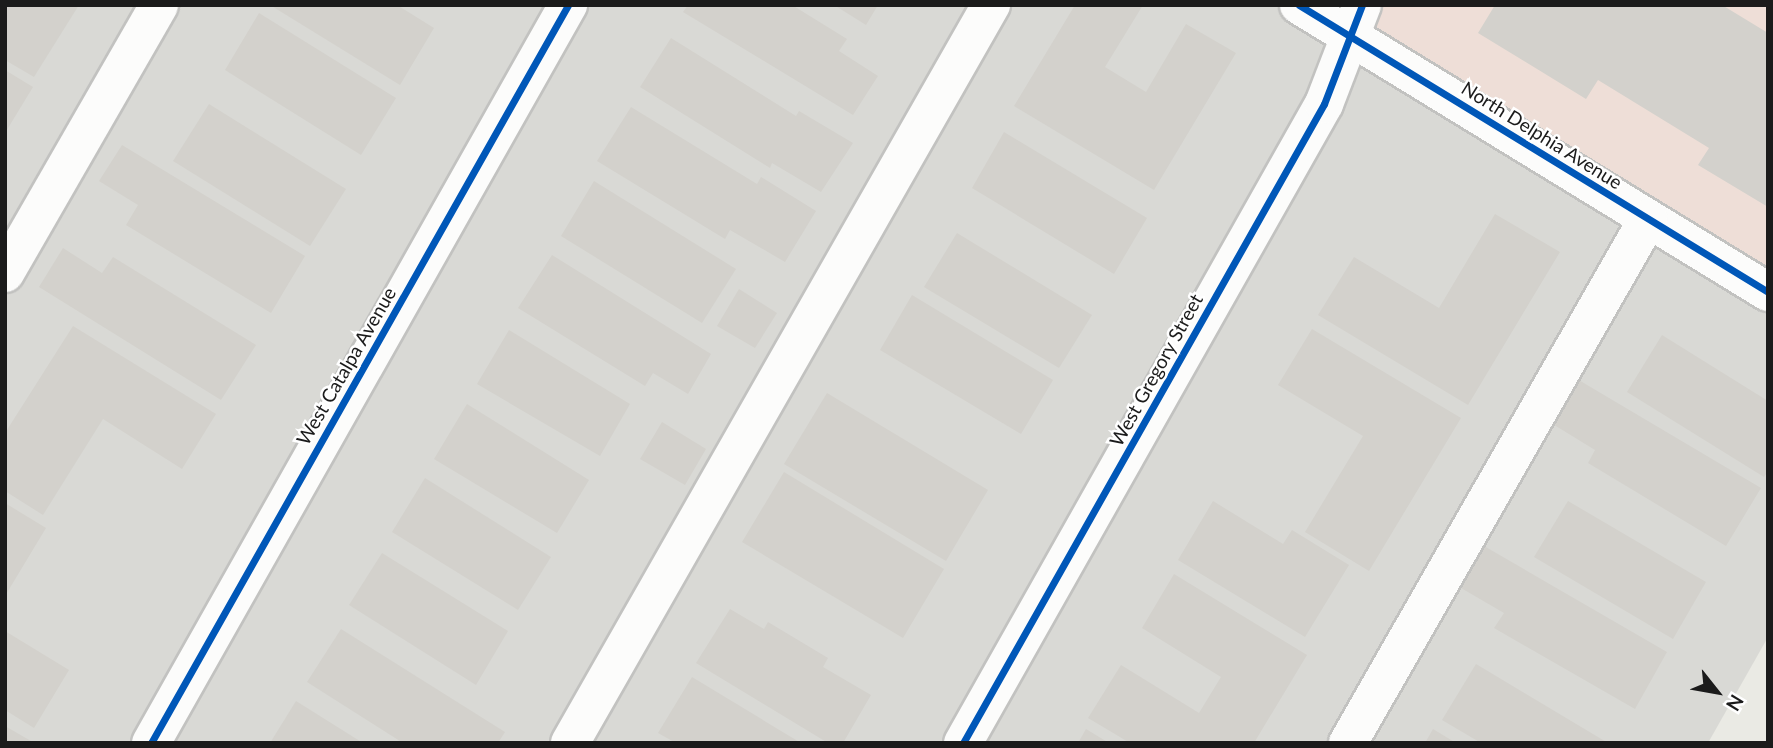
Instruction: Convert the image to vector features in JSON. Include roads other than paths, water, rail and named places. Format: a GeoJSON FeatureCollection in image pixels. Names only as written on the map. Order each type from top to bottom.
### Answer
{"type":"FeatureCollection","features":[{"type":"Feature","properties":{"kind":"street"},"geometry":{"type":"LineString","coordinates":[[5,273],[159,5]]}},
{"type":"Feature","properties":{"kind":"street","name":"West Catalpa Avenue"},"geometry":{"type":"LineString","coordinates":[[151,743],[568,5]]}},
{"type":"Feature","properties":{"kind":"street"},"geometry":{"type":"LineString","coordinates":[[570,743],[991,5]]}},
{"type":"Feature","properties":{"kind":"street","name":"North Delphia Avenue"},"geometry":{"type":"LineString","coordinates":[[1299,5],[1356,21],[1648,219],[1768,292]]}},
{"type":"Feature","properties":{"kind":"street","name":"West Gregory Street"},"geometry":{"type":"LineString","coordinates":[[963,743],[1324,103],[1356,21]]}},
{"type":"Feature","properties":{"kind":"street"},"geometry":{"type":"LineString","coordinates":[[1348,743],[1648,219]]}}]}
